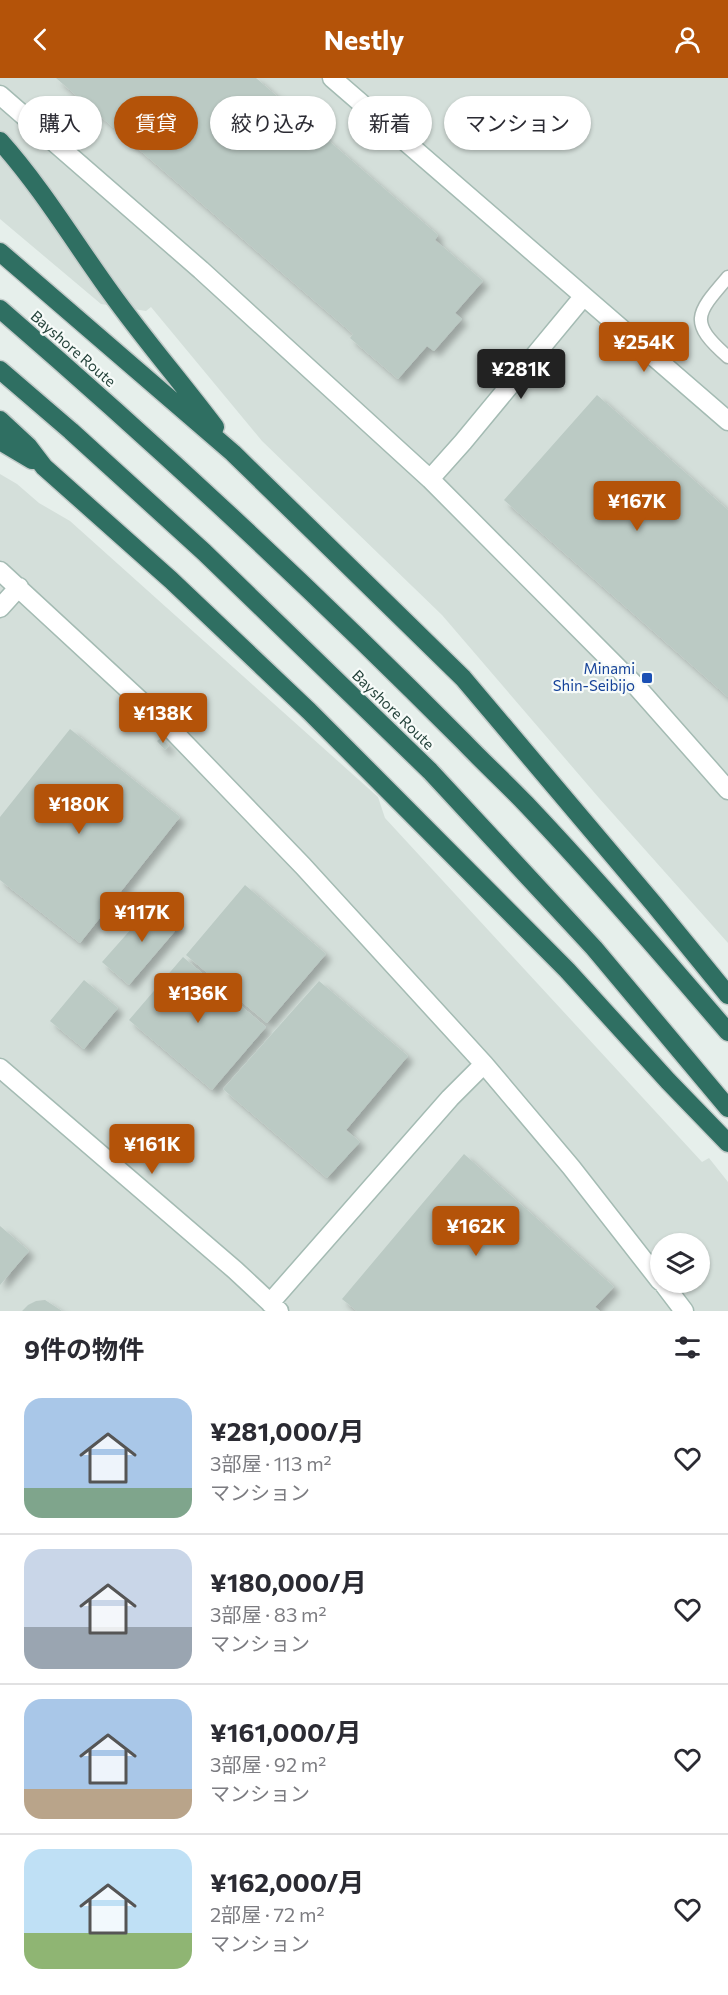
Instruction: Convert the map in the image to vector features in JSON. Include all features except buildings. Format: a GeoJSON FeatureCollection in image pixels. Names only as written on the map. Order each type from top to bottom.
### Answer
{"type":"FeatureCollection","features":[{"type":"Feature","properties":{"kind":"highway"},"geometry":{"type":"LineString","coordinates":[[0,141],[39,187],[110,292],[233,453]]}},
{"type":"Feature","properties":{"kind":"highway"},"geometry":{"type":"LineString","coordinates":[[0,252],[233,453],[463,678],[728,995]]}},
{"type":"Feature","properties":{"kind":"highway","name":"Bayshore Route"},"geometry":{"type":"LineString","coordinates":[[0,309],[102,397],[372,649],[525,804],[629,918],[728,1032]]}},
{"type":"Feature","properties":{"kind":"highway","name":"Bayshore Route"},"geometry":{"type":"LineString","coordinates":[[0,370],[204,552],[430,771],[594,948],[728,1108]]}},
{"type":"Feature","properties":{"kind":"highway"},"geometry":{"type":"LineString","coordinates":[[0,420],[28,446],[44,467],[171,580],[309,711],[567,970],[728,1143]]}},
{"type":"Feature","properties":{"kind":"highway"},"geometry":{"type":"LineString","coordinates":[[0,441],[44,467]]}},
{"type":"Feature","properties":{"kind":"street"},"geometry":{"type":"LineString","coordinates":[[332,78],[728,421]]}},
{"type":"Feature","properties":{"kind":"street"},"geometry":{"type":"LineString","coordinates":[[0,95],[201,270],[430,479],[637,687],[728,790]]}},
{"type":"Feature","properties":{"kind":"street"},"geometry":{"type":"LineString","coordinates":[[430,479],[584,297]]}},
{"type":"Feature","properties":{"kind":"street"},"geometry":{"type":"LineString","coordinates":[[0,571],[170,728],[303,866],[484,1064],[571,1167],[650,1268]]}},
{"type":"Feature","properties":{"kind":"street"},"geometry":{"type":"LineString","coordinates":[[0,608],[19,587]]}},
{"type":"Feature","properties":{"kind":"street"},"geometry":{"type":"LineString","coordinates":[[0,1068],[235,1270],[271,1308],[450,1098],[484,1064]]}},
{"type":"Feature","properties":{"kind":"street"},"geometry":{"type":"LineString","coordinates":[[670,1293],[684,1311]]}},
{"type":"Feature","properties":{"kind":"lane"},"geometry":{"type":"LineString","coordinates":[[728,277],[703,308],[700,318],[703,331],[710,341],[728,357]]}},
{"type":"Feature","properties":{"kind":"shaded area"},"geometry":{"type":"Polygon","coordinates":[[[0,78],[728,78],[728,943],[599,798],[442,615],[262,441],[151,307],[146,311],[101,304],[0,219],[0,78]]]}},
{"type":"Feature","properties":{"kind":"shaded area"},"geometry":{"type":"Polygon","coordinates":[[[0,474],[17,484],[39,503],[70,521],[378,797],[385,818],[702,1162],[709,1158],[728,1182],[728,1311],[0,1311],[0,474]]]}},
{"type":"Feature","properties":{"kind":"place","name":"Minami Shin-Seibijo"},"geometry":{"type":"Point","coordinates":[647,678]}}]}
